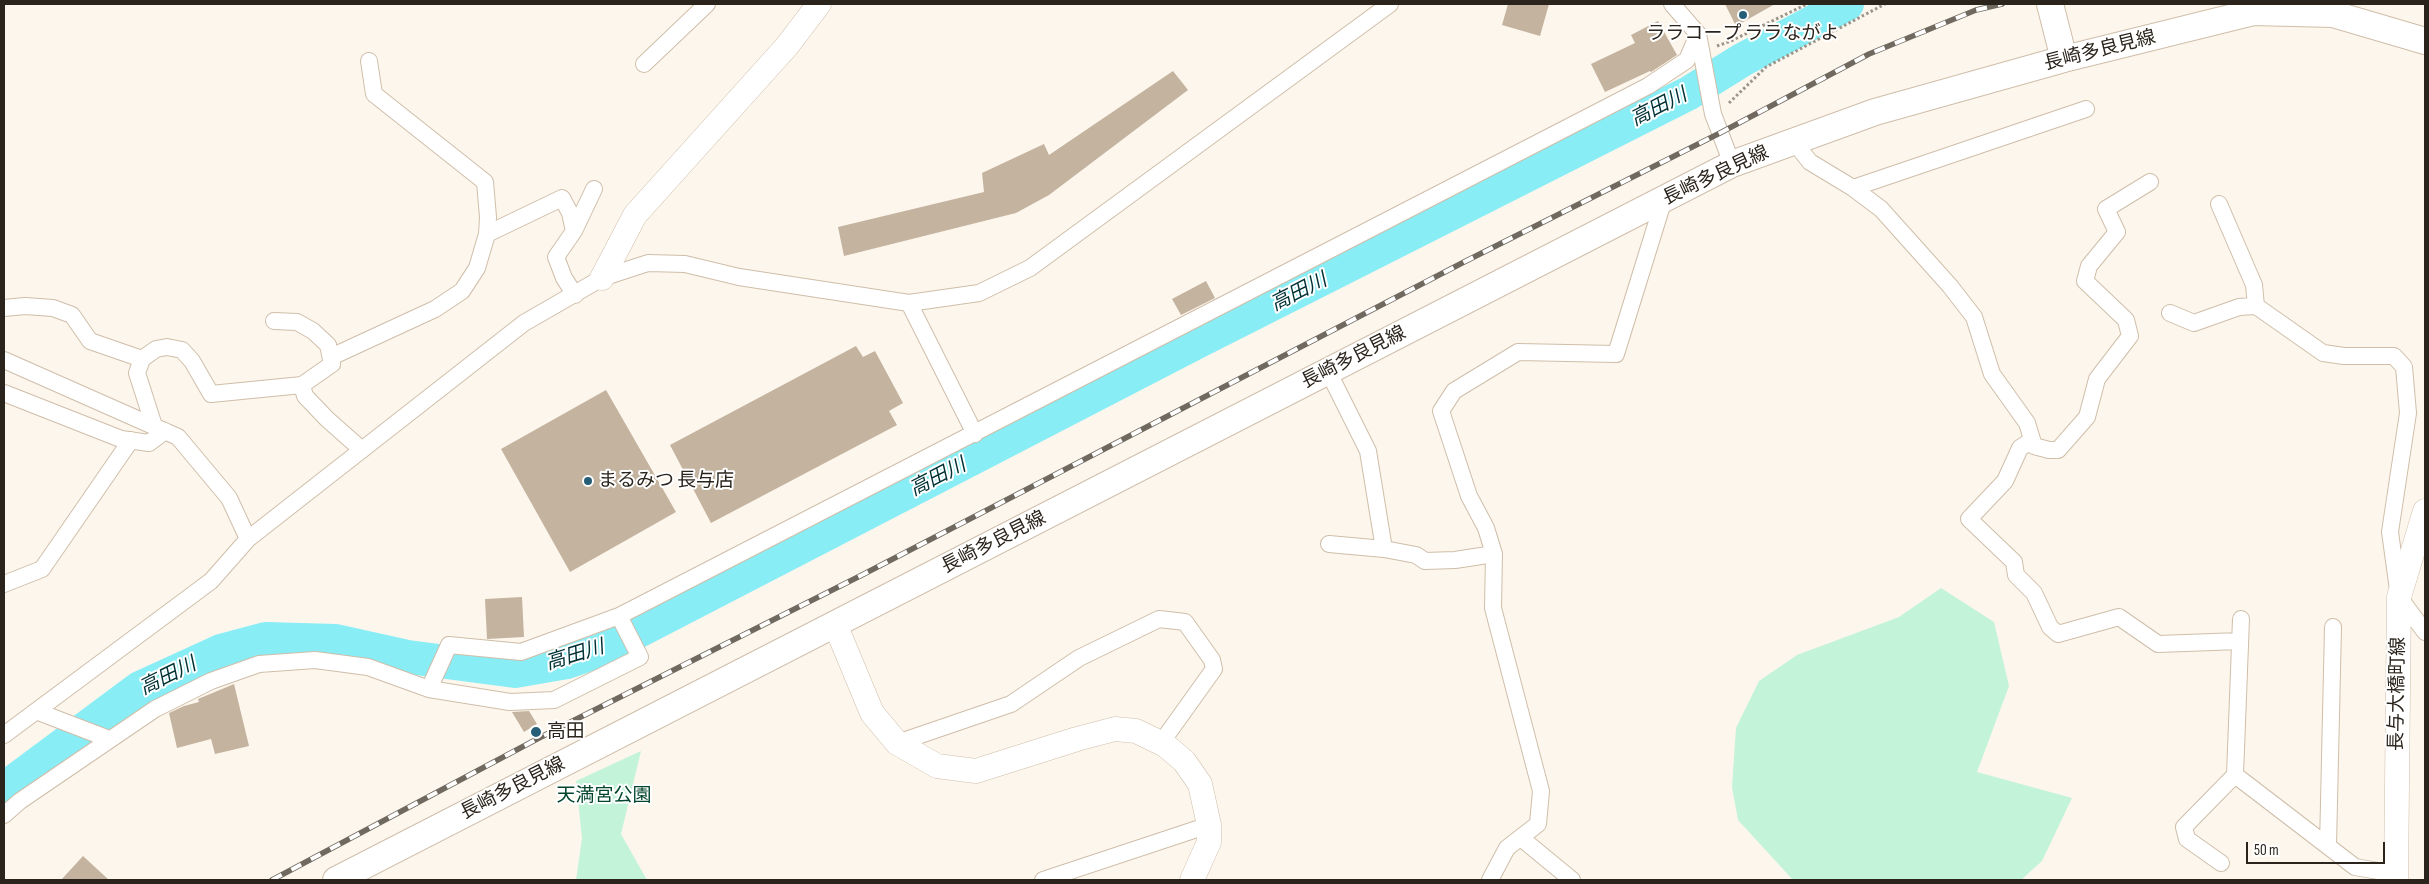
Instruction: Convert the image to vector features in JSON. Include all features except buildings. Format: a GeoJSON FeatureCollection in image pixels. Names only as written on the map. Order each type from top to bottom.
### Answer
{"type":"FeatureCollection","features":[{"type":"Feature","properties":{"kind":"main road"},"geometry":{"type":"LineString","coordinates":[[2050,4],[2064,59]]}},
{"type":"Feature","properties":{"kind":"main road","name":"長崎多良見線"},"geometry":{"type":"LineString","coordinates":[[336,880],[1732,164],[1875,112],[2064,59],[2254,12],[2334,14],[2425,41]]}},
{"type":"Feature","properties":{"kind":"street"},"geometry":{"type":"LineString","coordinates":[[644,64],[707,4]]}},
{"type":"Feature","properties":{"kind":"street"},"geometry":{"type":"LineString","coordinates":[[602,278],[636,215],[787,46],[819,4]]}},
{"type":"Feature","properties":{"kind":"street"},"geometry":{"type":"LineString","coordinates":[[4,735],[211,581],[248,539],[524,323],[602,278],[648,263],[685,264],[739,277],[910,303],[979,293],[1030,268],[1390,4]]}},
{"type":"Feature","properties":{"kind":"street"},"geometry":{"type":"LineString","coordinates":[[1672,4],[1698,34],[1713,109],[1732,164]]}},
{"type":"Feature","properties":{"kind":"street"},"geometry":{"type":"LineString","coordinates":[[429,689],[449,644],[521,652],[619,616],[1648,86],[1687,60],[1698,34]]}},
{"type":"Feature","properties":{"kind":"street"},"geometry":{"type":"LineString","coordinates":[[331,357],[435,309],[462,291],[477,268],[487,234],[488,218],[485,182],[374,94],[369,61]]}},
{"type":"Feature","properties":{"kind":"street"},"geometry":{"type":"LineString","coordinates":[[1853,188],[2086,109]]}},
{"type":"Feature","properties":{"kind":"street"},"geometry":{"type":"LineString","coordinates":[[1794,142],[1810,162],[1853,188],[1881,209],[1950,286],[1974,317],[1992,374],[2027,423],[2034,446],[2058,450],[2087,417],[2097,379],[2130,336],[2126,320],[2085,281],[2089,266],[2117,232],[2106,209],[2150,182]]}},
{"type":"Feature","properties":{"kind":"street"},"geometry":{"type":"LineString","coordinates":[[575,295],[564,278],[556,257],[574,231],[594,188]]}},
{"type":"Feature","properties":{"kind":"street"},"geometry":{"type":"LineString","coordinates":[[487,234],[562,198],[570,213],[574,231]]}},
{"type":"Feature","properties":{"kind":"street"},"geometry":{"type":"LineString","coordinates":[[1490,880],[1507,848],[1538,824],[1541,791],[1493,608],[1494,554],[1486,528],[1469,496],[1441,411],[1454,391],[1518,352],[1616,354],[1664,200]]}},
{"type":"Feature","properties":{"kind":"street"},"geometry":{"type":"LineString","coordinates":[[2219,204],[2254,285],[2256,306]]}},
{"type":"Feature","properties":{"kind":"street"},"geometry":{"type":"LineString","coordinates":[[910,303],[975,434]]}},
{"type":"Feature","properties":{"kind":"street"},"geometry":{"type":"LineString","coordinates":[[4,308],[25,306],[53,308],[72,315],[90,341],[142,359]]}},
{"type":"Feature","properties":{"kind":"street"},"geometry":{"type":"LineString","coordinates":[[2170,313],[2194,323],[2239,307],[2256,306],[2323,353],[2344,356],[2394,356],[2404,367],[2408,413],[2390,532],[2399,597],[2425,632]]}},
{"type":"Feature","properties":{"kind":"street"},"geometry":{"type":"LineString","coordinates":[[160,428],[137,373],[142,359],[156,349],[167,347],[182,350],[192,361],[211,394],[302,385],[332,364],[328,345],[313,331],[297,322],[274,321]]}},
{"type":"Feature","properties":{"kind":"street"},"geometry":{"type":"LineString","coordinates":[[4,360],[178,437],[229,498],[248,539]]}},
{"type":"Feature","properties":{"kind":"street"},"geometry":{"type":"LineString","coordinates":[[1328,371],[1368,452],[1384,549]]}},
{"type":"Feature","properties":{"kind":"street"},"geometry":{"type":"LineString","coordinates":[[302,385],[305,396],[327,419],[362,450]]}},
{"type":"Feature","properties":{"kind":"street"},"geometry":{"type":"LineString","coordinates":[[4,393],[121,439],[149,443],[160,428]]}},
{"type":"Feature","properties":{"kind":"street"},"geometry":{"type":"LineString","coordinates":[[4,584],[42,569],[131,440]]}},
{"type":"Feature","properties":{"kind":"street"},"geometry":{"type":"LineString","coordinates":[[2032,440],[2020,448],[2005,481],[1969,519],[2014,562],[2016,575],[2034,593],[2050,627],[2058,634],[2119,617],[2158,644],[2240,641]]}},
{"type":"Feature","properties":{"kind":"street","name":"長与大橋町線"},"geometry":{"type":"LineString","coordinates":[[2396,877],[2399,597],[2424,517]]}},
{"type":"Feature","properties":{"kind":"street"},"geometry":{"type":"LineString","coordinates":[[1329,544],[1384,549],[1416,555],[1425,561],[1455,560],[1494,554]]}},
{"type":"Feature","properties":{"kind":"street"},"geometry":{"type":"LineString","coordinates":[[4,815],[20,801],[109,739],[162,705],[211,681],[259,664],[315,660],[368,667],[429,689],[510,702],[554,700],[640,657],[619,616]]}},
{"type":"Feature","properties":{"kind":"street"},"geometry":{"type":"LineString","coordinates":[[897,743],[1011,704],[1079,658],[1159,619],[1185,622],[1212,660],[1214,669],[1161,743]]}},
{"type":"Feature","properties":{"kind":"street"},"geometry":{"type":"LineString","coordinates":[[2220,863],[2187,839],[2184,827],[2235,775],[2241,619]]}},
{"type":"Feature","properties":{"kind":"street"},"geometry":{"type":"LineString","coordinates":[[835,624],[872,713],[897,743],[937,766],[976,771],[1077,738],[1115,729],[1136,731],[1161,743],[1184,761],[1200,784],[1209,824],[1209,842],[1192,880]]}},
{"type":"Feature","properties":{"kind":"street"},"geometry":{"type":"LineString","coordinates":[[2328,846],[2333,627]]}},
{"type":"Feature","properties":{"kind":"street"},"geometry":{"type":"LineString","coordinates":[[36,711],[109,739]]}},
{"type":"Feature","properties":{"kind":"street"},"geometry":{"type":"LineString","coordinates":[[2235,775],[2355,867],[2396,877]]}},
{"type":"Feature","properties":{"kind":"street"},"geometry":{"type":"LineString","coordinates":[[1042,880],[1209,824]]}},
{"type":"Feature","properties":{"kind":"street"},"geometry":{"type":"LineString","coordinates":[[1521,838],[1572,880]]}},
{"type":"Feature","properties":{"kind":"path"},"geometry":{"type":"LineString","coordinates":[[1702,50],[1731,41],[1807,4]]}},
{"type":"Feature","properties":{"kind":"path"},"geometry":{"type":"LineString","coordinates":[[1713,109],[1728,104],[1766,67],[1885,4]]}},
{"type":"Feature","properties":{"kind":"green space"},"geometry":{"type":"Polygon","coordinates":[[[1941,588],[1994,622],[2009,686],[1977,772],[2072,798],[2042,861],[2021,880],[1793,880],[1738,820],[1732,787],[1736,728],[1759,681],[1797,655],[1899,617],[1941,588]]]}},
{"type":"Feature","properties":{"kind":"green space","name":"天満宮公園"},"geometry":{"type":"Polygon","coordinates":[[[641,751],[621,834],[647,880],[576,880],[582,838],[576,781],[641,751]]]}},
{"type":"Feature","properties":{"kind":"waterway","name":"高田川"},"geometry":{"type":"LineString","coordinates":[[4,789],[140,688],[221,651],[266,639],[336,641],[408,657],[515,671],[567,662],[602,650],[1197,342],[1689,93],[1742,60],[1847,4]]}},
{"type":"Feature","properties":{"kind":"railway"},"geometry":{"type":"LineString","coordinates":[[272,880],[539,738],[862,575],[1464,262],[1720,133],[1869,54],[1976,10],[2002,4]]}},
{"type":"Feature","properties":{"kind":"place","name":"ララコープ ララながよ"},"geometry":{"type":"Point","coordinates":[1743,15]}},
{"type":"Feature","properties":{"kind":"place","name":"まるみつ 長与店"},"geometry":{"type":"Point","coordinates":[588,481]}},
{"type":"Feature","properties":{"kind":"place","name":"高田"},"geometry":{"type":"Point","coordinates":[536,732]}}]}
